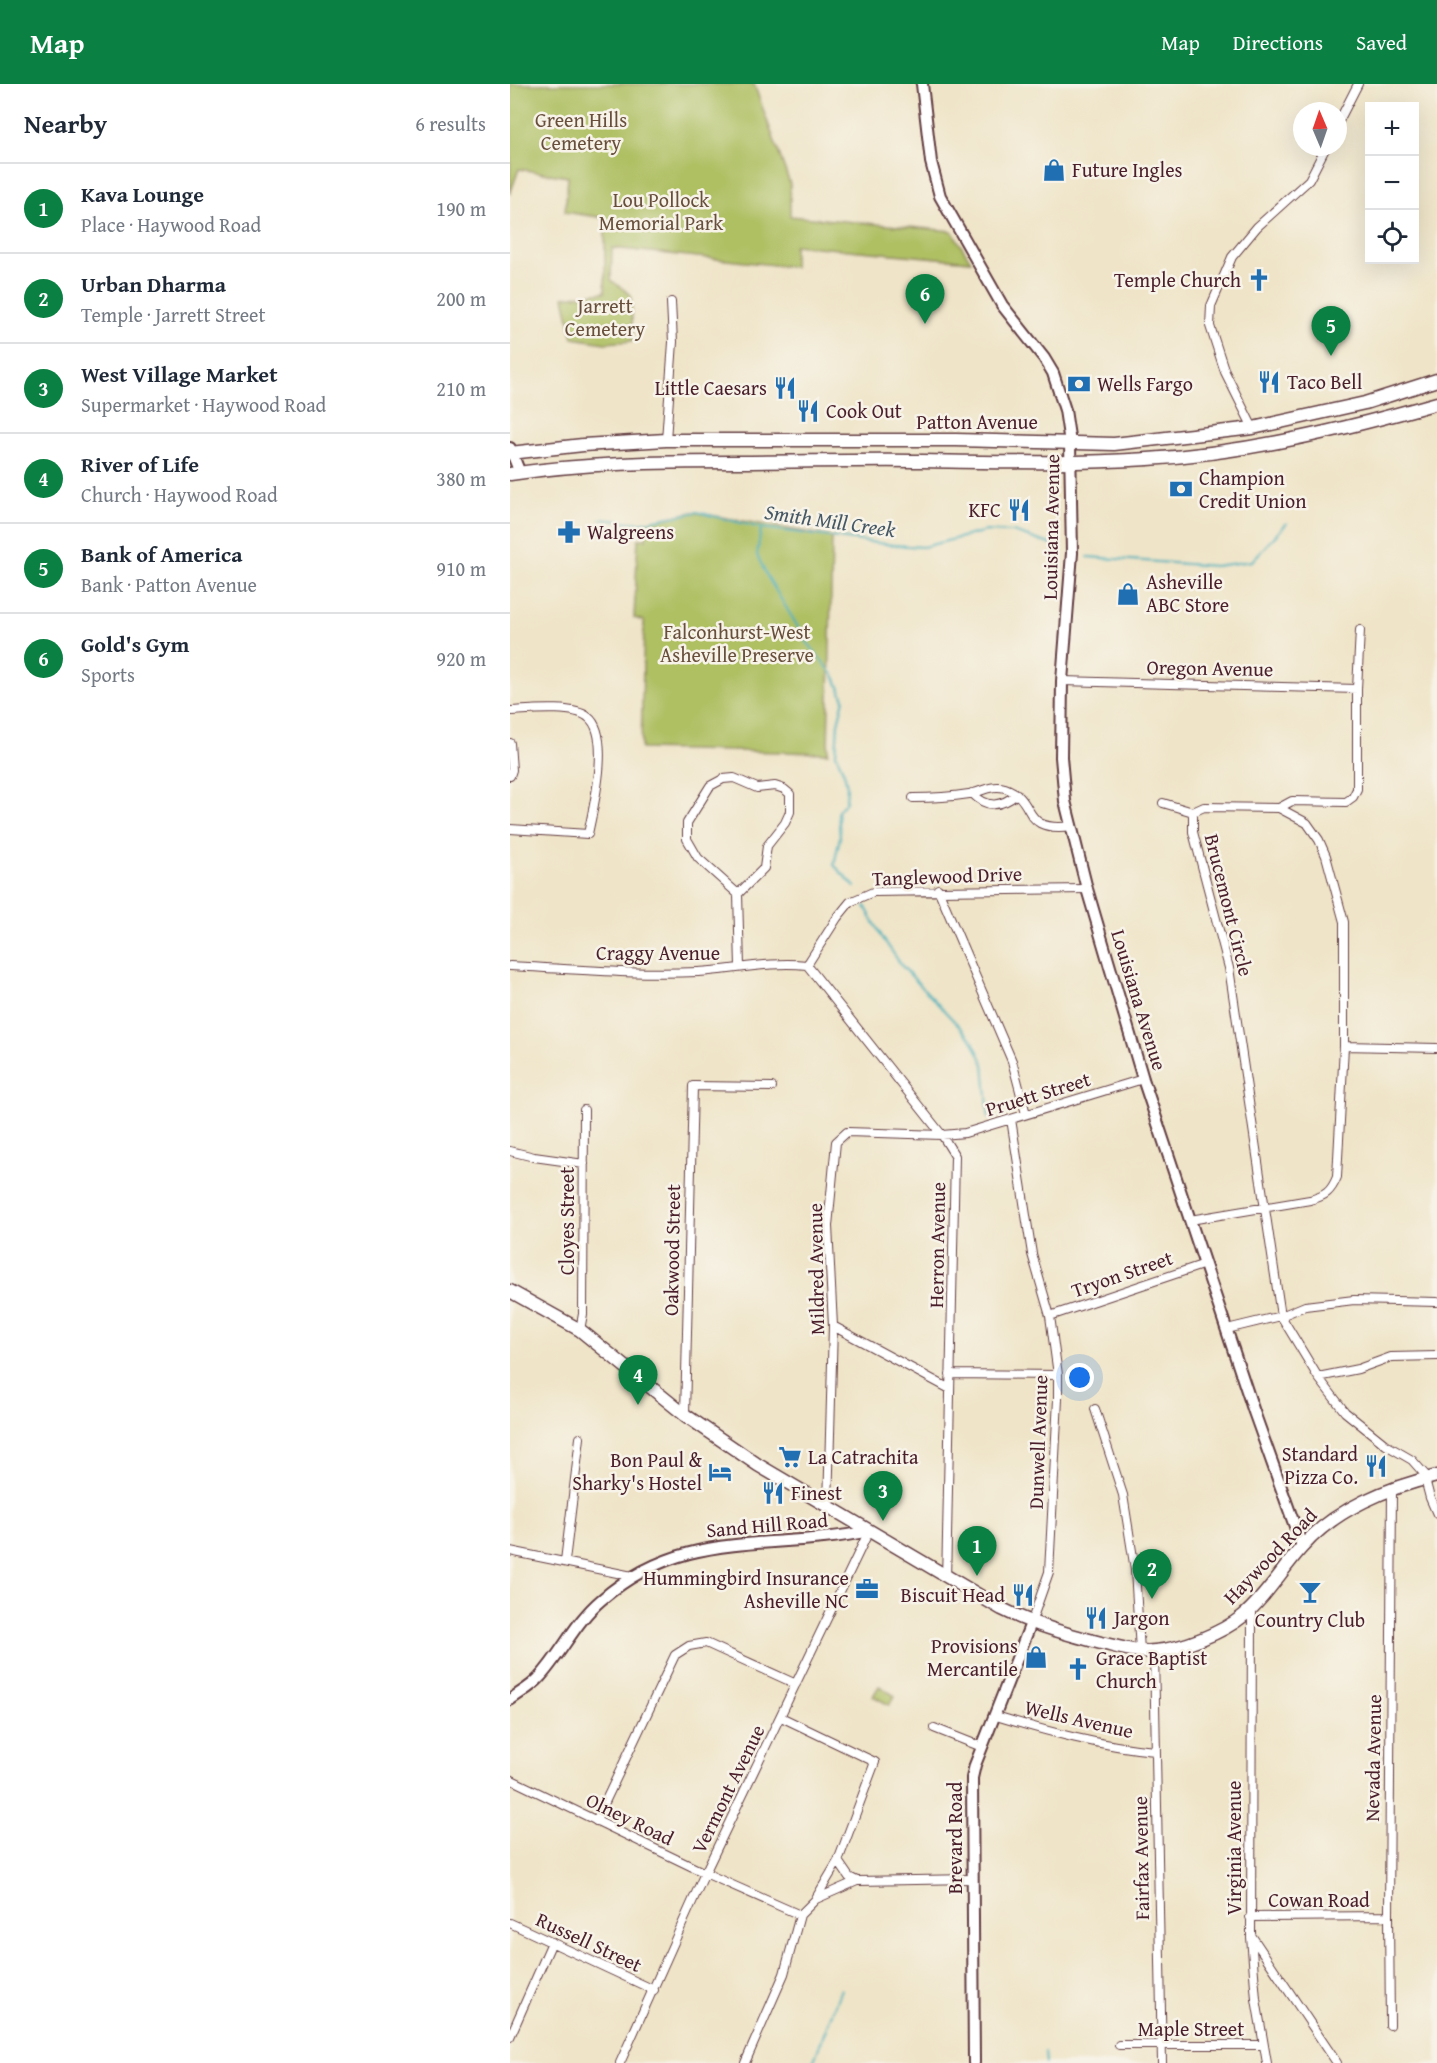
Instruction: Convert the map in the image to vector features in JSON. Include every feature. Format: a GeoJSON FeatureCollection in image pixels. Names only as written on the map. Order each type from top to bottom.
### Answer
{"type":"FeatureCollection","features":[{"type":"Feature","properties":{"kind":"main road","name":"Patton Avenue"},"geometry":{"type":"LineString","coordinates":[[511,451],[666,441],[956,440],[1114,444],[1253,428],[1365,403],[1437,380]]}},
{"type":"Feature","properties":{"kind":"main road","name":"Patton Avenue"},"geometry":{"type":"LineString","coordinates":[[515,474],[593,464],[872,460],[1071,462],[1166,458],[1266,446],[1437,403]]}},
{"type":"Feature","properties":{"kind":"main road","name":"Haywood Road"},"geometry":{"type":"LineString","coordinates":[[510,1291],[580,1330],[685,1415],[758,1465],[1002,1610],[1031,1623],[1140,1651],[1154,1652],[1173,1649],[1241,1618],[1252,1608],[1302,1546],[1328,1522],[1392,1490],[1430,1478]]}},
{"type":"Feature","properties":{"kind":"street","name":"Louisiana Avenue"},"geometry":{"type":"LineString","coordinates":[[922,84],[930,162],[936,187],[944,205],[1002,305],[1053,373],[1065,410],[1071,462],[1072,553],[1062,681],[1061,766],[1065,801],[1087,889],[1143,1079],[1204,1264],[1302,1546]]}},
{"type":"Feature","properties":{"kind":"street"},"geometry":{"type":"LineString","coordinates":[[1347,105],[1358,84]]}},
{"type":"Feature","properties":{"kind":"street"},"geometry":{"type":"LineString","coordinates":[[1253,428],[1225,372],[1210,326],[1211,306],[1232,257],[1257,227],[1309,180],[1321,156]]}},
{"type":"Feature","properties":{"kind":"street"},"geometry":{"type":"LineString","coordinates":[[666,441],[673,342],[671,302]]}},
{"type":"Feature","properties":{"kind":"street"},"geometry":{"type":"LineString","coordinates":[[511,451],[515,474]]}},
{"type":"Feature","properties":{"kind":"street"},"geometry":{"type":"LineString","coordinates":[[1279,808],[1292,801],[1346,802],[1357,789],[1357,688],[1360,630]]}},
{"type":"Feature","properties":{"kind":"street","name":"Oregon Avenue"},"geometry":{"type":"LineString","coordinates":[[1062,681],[1357,688]]}},
{"type":"Feature","properties":{"kind":"street"},"geometry":{"type":"LineString","coordinates":[[510,711],[562,709],[588,717],[599,733],[598,789],[588,834],[510,829]]}},
{"type":"Feature","properties":{"kind":"street"},"geometry":{"type":"LineString","coordinates":[[510,743],[512,770],[510,776]]}},
{"type":"Feature","properties":{"kind":"street"},"geometry":{"type":"LineString","coordinates":[[738,894],[764,868],[767,846],[785,823],[790,812],[790,794],[775,786],[757,788],[734,778],[723,778],[710,786],[687,822],[687,839],[698,858],[738,894],[740,967]]}},
{"type":"Feature","properties":{"kind":"street"},"geometry":{"type":"LineString","coordinates":[[913,798],[945,797],[972,793],[986,788],[1003,787],[1017,794],[1039,824],[1054,828],[1071,826]]}},
{"type":"Feature","properties":{"kind":"street"},"geometry":{"type":"LineString","coordinates":[[972,793],[987,805],[1007,802],[1017,794]]}},
{"type":"Feature","properties":{"kind":"street"},"geometry":{"type":"LineString","coordinates":[[1163,802],[1194,812]]}},
{"type":"Feature","properties":{"kind":"street","name":"Brucemont Circle"},"geometry":{"type":"LineString","coordinates":[[1190,1220],[1265,1207],[1310,1200],[1324,1196],[1332,1190],[1337,1177],[1344,1046],[1344,922],[1326,856],[1319,840],[1307,823],[1279,808],[1203,807],[1194,812],[1193,832],[1229,968],[1265,1207],[1281,1316]]}},
{"type":"Feature","properties":{"kind":"street","name":"Tanglewood Drive"},"geometry":{"type":"LineString","coordinates":[[807,965],[850,902],[873,892],[1087,889]]}},
{"type":"Feature","properties":{"kind":"street"},"geometry":{"type":"LineString","coordinates":[[938,890],[1012,1061],[1026,1114]]}},
{"type":"Feature","properties":{"kind":"street","name":"Craggy Avenue"},"geometry":{"type":"LineString","coordinates":[[510,966],[630,972],[698,972],[784,963],[807,965]]}},
{"type":"Feature","properties":{"kind":"street","name":"Herron Avenue"},"geometry":{"type":"LineString","coordinates":[[807,965],[942,1135],[955,1156],[946,1577]]}},
{"type":"Feature","properties":{"kind":"street"},"geometry":{"type":"LineString","coordinates":[[1344,1046],[1437,1048]]}},
{"type":"Feature","properties":{"kind":"street","name":"Pruett Street"},"geometry":{"type":"LineString","coordinates":[[942,1135],[965,1133],[1143,1079]]}},
{"type":"Feature","properties":{"kind":"street","name":"Oakwood Street"},"geometry":{"type":"LineString","coordinates":[[685,1415],[693,1086],[772,1087]]}},
{"type":"Feature","properties":{"kind":"street","name":"Cloyes Street"},"geometry":{"type":"LineString","coordinates":[[580,1330],[583,1314],[584,1110]]}},
{"type":"Feature","properties":{"kind":"street","name":"Dunwell Avenue"},"geometry":{"type":"LineString","coordinates":[[1011,1119],[1032,1254],[1050,1316],[1058,1375],[1049,1572],[1031,1623]]}},
{"type":"Feature","properties":{"kind":"street","name":"Mildred Avenue"},"geometry":{"type":"LineString","coordinates":[[828,1506],[833,1326],[828,1226],[836,1142],[847,1132],[942,1135]]}},
{"type":"Feature","properties":{"kind":"street"},"geometry":{"type":"LineString","coordinates":[[510,1151],[584,1164]]}},
{"type":"Feature","properties":{"kind":"street","name":"Tryon Street"},"geometry":{"type":"LineString","coordinates":[[1050,1316],[1204,1264]]}},
{"type":"Feature","properties":{"kind":"street"},"geometry":{"type":"LineString","coordinates":[[1227,1329],[1281,1316],[1305,1306],[1354,1300],[1437,1302]]}},
{"type":"Feature","properties":{"kind":"street"},"geometry":{"type":"LineString","coordinates":[[1281,1316],[1318,1377],[1354,1422],[1412,1460],[1430,1478],[1430,1498],[1437,1514]]}},
{"type":"Feature","properties":{"kind":"street"},"geometry":{"type":"LineString","coordinates":[[833,1326],[950,1389]]}},
{"type":"Feature","properties":{"kind":"street"},"geometry":{"type":"LineString","coordinates":[[1318,1377],[1358,1369],[1391,1357],[1437,1356]]}},
{"type":"Feature","properties":{"kind":"street"},"geometry":{"type":"LineString","coordinates":[[950,1374],[1058,1375]]}},
{"type":"Feature","properties":{"kind":"street"},"geometry":{"type":"LineString","coordinates":[[1095,1409],[1123,1495],[1135,1570],[1140,1651]]}},
{"type":"Feature","properties":{"kind":"street"},"geometry":{"type":"LineString","coordinates":[[565,1561],[580,1438]]}},
{"type":"Feature","properties":{"kind":"street","name":"Nevada Avenue"},"geometry":{"type":"LineString","coordinates":[[1390,2025],[1392,1490]]}},
{"type":"Feature","properties":{"kind":"street","name":"Sand Hill Road"},"geometry":{"type":"LineString","coordinates":[[510,1700],[538,1680],[585,1616],[601,1600],[632,1576],[678,1555],[724,1545],[841,1537],[869,1531]]}},
{"type":"Feature","properties":{"kind":"street","name":"Vermont Avenue"},"geometry":{"type":"LineString","coordinates":[[620,2063],[705,1873],[869,1531]]}},
{"type":"Feature","properties":{"kind":"street"},"geometry":{"type":"LineString","coordinates":[[510,1551],[632,1576]]}},
{"type":"Feature","properties":{"kind":"street","name":"Virginia Avenue"},"geometry":{"type":"LineString","coordinates":[[1252,1608],[1251,1935],[1337,2063]]}},
{"type":"Feature","properties":{"kind":"street","name":"Brevard Road"},"geometry":{"type":"LineString","coordinates":[[974,2063],[972,1778],[1031,1623]]}},
{"type":"Feature","properties":{"kind":"street"},"geometry":{"type":"LineString","coordinates":[[596,1821],[675,1655],[689,1646],[705,1643],[796,1684]]}},
{"type":"Feature","properties":{"kind":"street","name":"Fairfax Avenue"},"geometry":{"type":"LineString","coordinates":[[1154,1652],[1162,2063]]}},
{"type":"Feature","properties":{"kind":"street","name":"Wells Avenue"},"geometry":{"type":"LineString","coordinates":[[996,1716],[1068,1737],[1122,1748],[1155,1750]]}},
{"type":"Feature","properties":{"kind":"street"},"geometry":{"type":"LineString","coordinates":[[745,2063],[784,1974],[800,1915],[816,1899],[838,1861],[875,1762],[781,1717]]}},
{"type":"Feature","properties":{"kind":"street"},"geometry":{"type":"LineString","coordinates":[[934,1728],[982,1747]]}},
{"type":"Feature","properties":{"kind":"street","name":"Olney Road"},"geometry":{"type":"LineString","coordinates":[[510,1779],[705,1873],[800,1915]]}},
{"type":"Feature","properties":{"kind":"street"},"geometry":{"type":"LineString","coordinates":[[838,1861],[849,1877],[857,1881]]}},
{"type":"Feature","properties":{"kind":"street"},"geometry":{"type":"LineString","coordinates":[[816,1899],[857,1881],[973,1879]]}},
{"type":"Feature","properties":{"kind":"street","name":"Cowan Road"},"geometry":{"type":"LineString","coordinates":[[1250,1917],[1389,1916]]}},
{"type":"Feature","properties":{"kind":"street","name":"Russell Street"},"geometry":{"type":"LineString","coordinates":[[510,1923],[654,1990]]}},
{"type":"Feature","properties":{"kind":"street"},"geometry":{"type":"LineString","coordinates":[[1251,1935],[1256,1999],[1262,2045],[1267,2063]]}},
{"type":"Feature","properties":{"kind":"street"},"geometry":{"type":"LineString","coordinates":[[510,2037],[552,1942]]}},
{"type":"Feature","properties":{"kind":"street","name":"Maple Street"},"geometry":{"type":"LineString","coordinates":[[1119,2045],[1262,2045]]}},
{"type":"Feature","properties":{"kind":"green space"},"geometry":{"type":"Polygon","coordinates":[[[510,84],[754,84],[790,184],[790,216],[952,231],[971,261],[794,245],[794,267],[612,248],[611,280],[631,295],[633,341],[605,343],[573,338],[564,297],[605,292],[605,218],[565,212],[568,177],[519,169],[510,194],[510,84]]]}},
{"type":"Feature","properties":{"kind":"green space","name":"Falconhurst-West Asheville Preserve"},"geometry":{"type":"Polygon","coordinates":[[[693,512],[832,537],[828,753],[641,749],[644,621],[634,618],[638,539],[646,539],[645,522],[693,512]]]}},
{"type":"Feature","properties":{"kind":"green space"},"geometry":{"type":"Polygon","coordinates":[[[879,1686],[895,1696],[889,1705],[873,1696],[879,1686]]]}},
{"type":"Feature","properties":{"kind":"waterway","name":"Smith Mill Creek"},"geometry":{"type":"LineString","coordinates":[[600,519],[639,523],[697,512],[761,528],[893,545],[923,547],[986,531],[1013,532],[1056,546]]}},
{"type":"Feature","properties":{"kind":"waterway","name":"Smith Mill Creek"},"geometry":{"type":"LineString","coordinates":[[1088,557],[1215,566],[1252,561],[1287,523]]}},
{"type":"Feature","properties":{"kind":"waterway"},"geometry":{"type":"LineString","coordinates":[[761,528],[757,555],[767,576],[807,642],[835,677],[844,699],[838,723],[836,754],[847,786],[846,802],[838,811],[840,837],[834,865],[855,887]]}},
{"type":"Feature","properties":{"kind":"waterway"},"geometry":{"type":"LineString","coordinates":[[865,906],[882,937],[902,966],[972,1040],[984,1064],[989,1119]]}},
{"type":"Feature","properties":{"kind":"waterway"},"geometry":{"type":"LineString","coordinates":[[813,2063],[841,1989]]}},
{"type":"Feature","properties":{"kind":"waterway"},"geometry":{"type":"LineString","coordinates":[[1045,2052],[1046,2063]]}},
{"type":"Feature","properties":{"kind":"place","name":"Future Ingles"},"geometry":{"type":"Point","coordinates":[1054,170]}},
{"type":"Feature","properties":{"kind":"place","name":"Temple Church"},"geometry":{"type":"Point","coordinates":[1259,280]}},
{"type":"Feature","properties":{"kind":"place","name":"Gold's Gym"},"geometry":{"type":"Point","coordinates":[925,324]}},
{"type":"Feature","properties":{"kind":"place","name":"Bank of America"},"geometry":{"type":"Point","coordinates":[1331,356]}},
{"type":"Feature","properties":{"kind":"place","name":"Taco Bell"},"geometry":{"type":"Point","coordinates":[1269,382]}},
{"type":"Feature","properties":{"kind":"place","name":"Wells Fargo"},"geometry":{"type":"Point","coordinates":[1079,384]}},
{"type":"Feature","properties":{"kind":"place","name":"Little Caesars"},"geometry":{"type":"Point","coordinates":[785,388]}},
{"type":"Feature","properties":{"kind":"place","name":"Cook Out"},"geometry":{"type":"Point","coordinates":[808,411]}},
{"type":"Feature","properties":{"kind":"place","name":"Champion Credit Union"},"geometry":{"type":"Point","coordinates":[1181,489]}},
{"type":"Feature","properties":{"kind":"place","name":"KFC"},"geometry":{"type":"Point","coordinates":[1019,510]}},
{"type":"Feature","properties":{"kind":"place","name":"Walgreens"},"geometry":{"type":"Point","coordinates":[569,532]}},
{"type":"Feature","properties":{"kind":"place","name":"Asheville ABC Store"},"geometry":{"type":"Point","coordinates":[1128,594]}},
{"type":"Feature","properties":{"kind":"place","name":"River of Life"},"geometry":{"type":"Point","coordinates":[638,1405]}},
{"type":"Feature","properties":{"kind":"place","name":"La Catrachita"},"geometry":{"type":"Point","coordinates":[790,1457]}},
{"type":"Feature","properties":{"kind":"place","name":"Standard Pizza Co."},"geometry":{"type":"Point","coordinates":[1376,1466]}},
{"type":"Feature","properties":{"kind":"place","name":"Bon Paul & Sharky's Hostel"},"geometry":{"type":"Point","coordinates":[720,1472]}},
{"type":"Feature","properties":{"kind":"place","name":"Finest"},"geometry":{"type":"Point","coordinates":[773,1493]}},
{"type":"Feature","properties":{"kind":"place","name":"West Village Market"},"geometry":{"type":"Point","coordinates":[883,1521]}},
{"type":"Feature","properties":{"kind":"place","name":"Kava Lounge"},"geometry":{"type":"Point","coordinates":[977,1576]}},
{"type":"Feature","properties":{"kind":"place","name":"Hummingbird Insurance Asheville NC"},"geometry":{"type":"Point","coordinates":[867,1589]}},
{"type":"Feature","properties":{"kind":"place","name":"Country Club"},"geometry":{"type":"Point","coordinates":[1310,1592]}},
{"type":"Feature","properties":{"kind":"place","name":"Biscuit Head"},"geometry":{"type":"Point","coordinates":[1023,1595]}},
{"type":"Feature","properties":{"kind":"place","name":"Urban Dharma"},"geometry":{"type":"Point","coordinates":[1152,1599]}},
{"type":"Feature","properties":{"kind":"place","name":"Jargon"},"geometry":{"type":"Point","coordinates":[1096,1618]}},
{"type":"Feature","properties":{"kind":"place","name":"Provisions Mercantile"},"geometry":{"type":"Point","coordinates":[1036,1657]}},
{"type":"Feature","properties":{"kind":"place","name":"Grace Baptist Church"},"geometry":{"type":"Point","coordinates":[1078,1669]}},
{"type":"Feature","properties":{"kind":"park label","name":"Green Hills Cemetery"},"geometry":{"type":"Point","coordinates":[581,132]}},
{"type":"Feature","properties":{"kind":"park label","name":"Lou Pollock Memorial Park"},"geometry":{"type":"Point","coordinates":[661,212]}},
{"type":"Feature","properties":{"kind":"park label","name":"Jarrett Cemetery"},"geometry":{"type":"Point","coordinates":[605,318]}}]}
